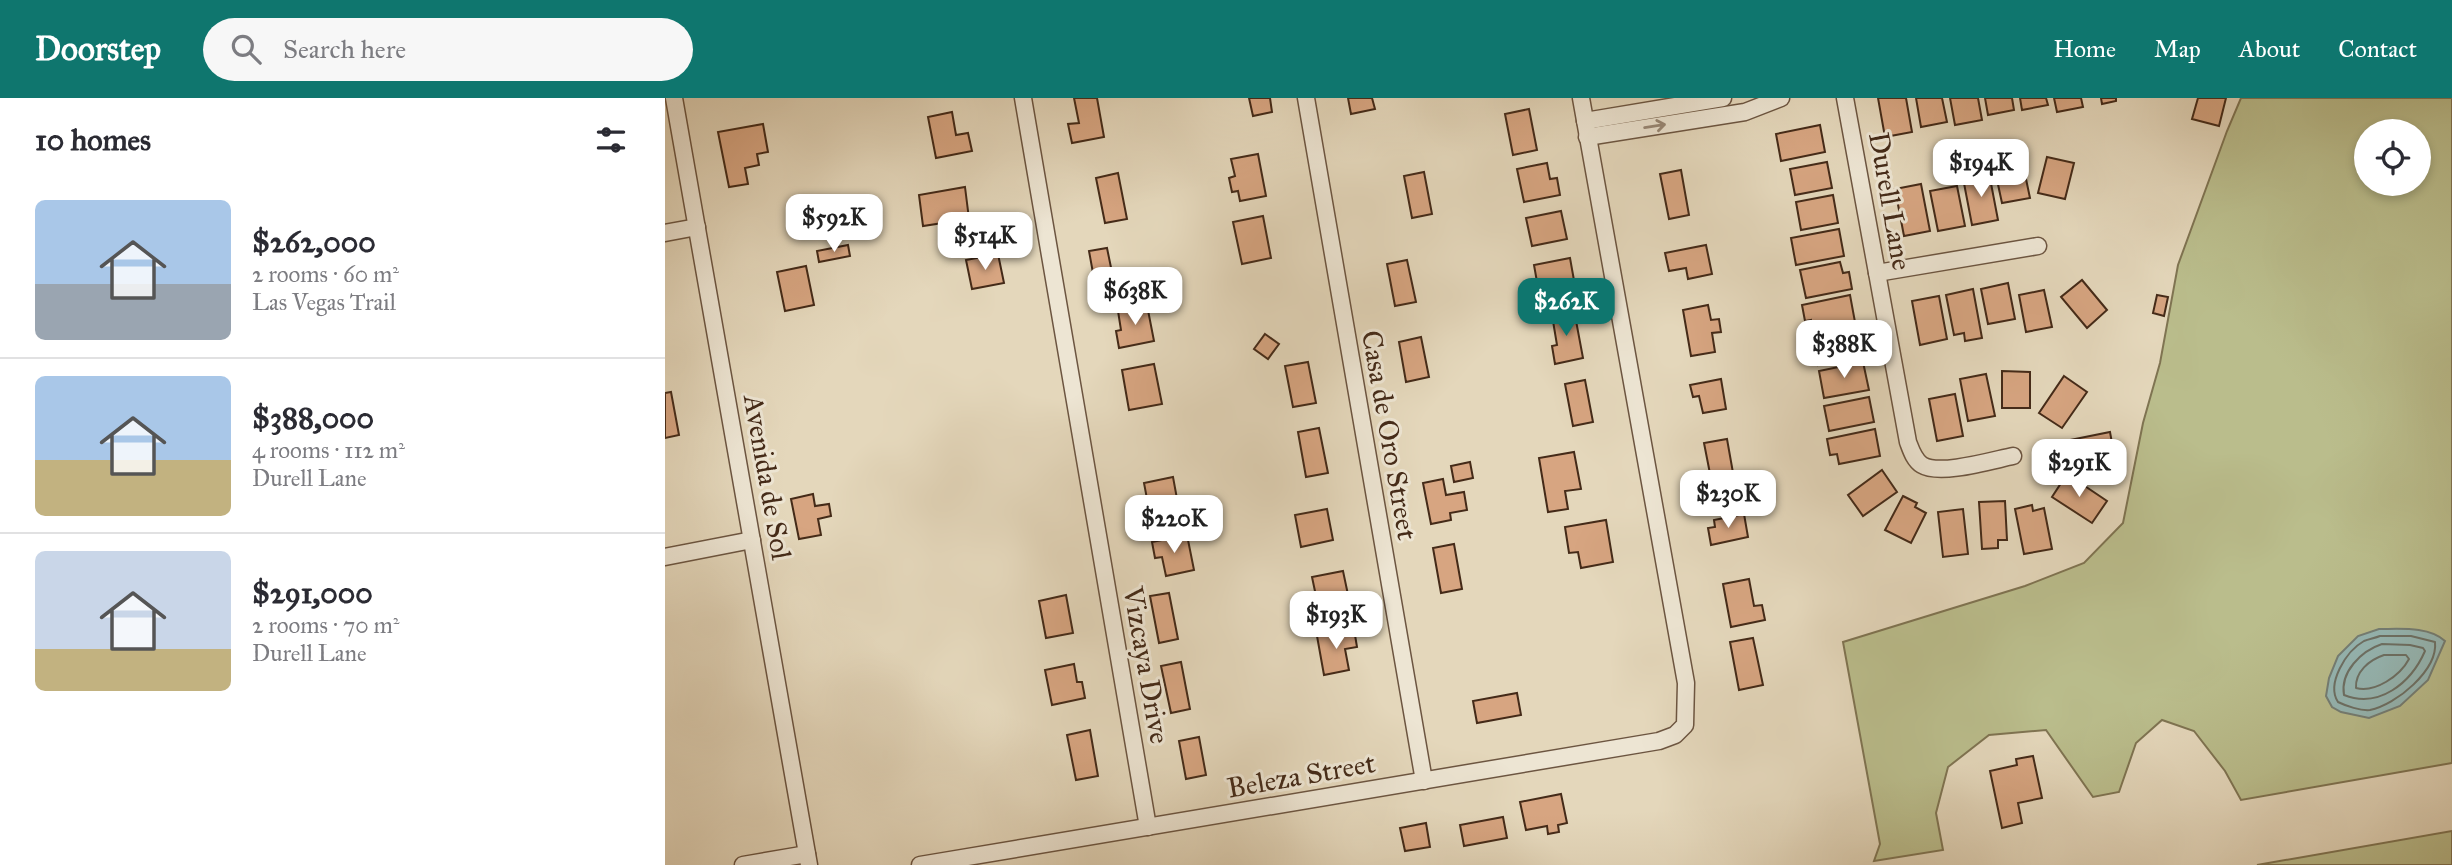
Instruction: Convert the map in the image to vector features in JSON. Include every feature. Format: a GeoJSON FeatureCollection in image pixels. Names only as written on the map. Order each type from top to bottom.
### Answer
{"type":"FeatureCollection","features":[{"type":"Feature","properties":{"kind":"street","name":"Avenida de Sol"},"geometry":{"type":"LineString","coordinates":[[674,98],[808,860]]}},
{"type":"Feature","properties":{"kind":"street","name":"Vizcaya Drive"},"geometry":{"type":"LineString","coordinates":[[1023,98],[1148,827]]}},
{"type":"Feature","properties":{"kind":"street","name":"Casa de Oro Street"},"geometry":{"type":"LineString","coordinates":[[1306,98],[1423,780]]}},
{"type":"Feature","properties":{"kind":"street"},"geometry":{"type":"LineString","coordinates":[[1581,98],[1586,129]]}},
{"type":"Feature","properties":{"kind":"street"},"geometry":{"type":"LineString","coordinates":[[1586,129],[1723,98]]}},
{"type":"Feature","properties":{"kind":"street"},"geometry":{"type":"LineString","coordinates":[[1586,129],[1745,112],[1781,98]]}},
{"type":"Feature","properties":{"kind":"street","name":"Durell Lane"},"geometry":{"type":"LineString","coordinates":[[1845,98],[1908,442],[1914,458],[1928,468],[1943,469],[2013,456]]}},
{"type":"Feature","properties":{"kind":"street","name":"Beleza Street"},"geometry":{"type":"LineString","coordinates":[[920,865],[1659,741],[1675,735],[1685,725],[1686,683],[1586,129]]}},
{"type":"Feature","properties":{"kind":"street"},"geometry":{"type":"LineString","coordinates":[[665,233],[697,227]]}},
{"type":"Feature","properties":{"kind":"street"},"geometry":{"type":"LineString","coordinates":[[1877,273],[2038,246]]}},
{"type":"Feature","properties":{"kind":"street"},"geometry":{"type":"LineString","coordinates":[[665,557],[752,540]]}},
{"type":"Feature","properties":{"kind":"street"},"geometry":{"type":"LineString","coordinates":[[743,865],[808,860]]}},
{"type":"Feature","properties":{"kind":"green space"},"geometry":{"type":"Polygon","coordinates":[[[2241,98],[2452,98],[2452,763],[2241,800],[2225,771],[2194,731],[2162,720],[2136,743],[2119,792],[2093,797],[2046,730],[1989,735],[1948,767],[1936,813],[1943,850],[1874,861],[1880,844],[1843,642],[2025,586],[2084,563],[2123,523],[2143,423],[2160,363],[2178,265],[2241,98]]]}},
{"type":"Feature","properties":{"kind":"green space"},"geometry":{"type":"Polygon","coordinates":[[[2452,831],[2452,865],[2257,865],[2452,831]]]}},
{"type":"Feature","properties":{"kind":"water"},"geometry":{"type":"Polygon","coordinates":[[[2379,629],[2423,631],[2445,641],[2428,680],[2400,706],[2369,718],[2341,712],[2332,707],[2326,696],[2329,678],[2338,656],[2358,636],[2379,629]]]}},
{"type":"Feature","properties":{"kind":"building"},"geometry":{"type":"Polygon","coordinates":[[[1074,98],[1097,98],[1104,137],[1072,143],[1068,124],[1079,123],[1074,98]]]}},
{"type":"Feature","properties":{"kind":"building"},"geometry":{"type":"Polygon","coordinates":[[[1249,98],[1270,98],[1272,112],[1253,116],[1249,98]]]}},
{"type":"Feature","properties":{"kind":"building"},"geometry":{"type":"Polygon","coordinates":[[[1348,98],[1372,98],[1375,109],[1351,114],[1348,98]]]}},
{"type":"Feature","properties":{"kind":"building"},"geometry":{"type":"Polygon","coordinates":[[[1878,98],[1906,98],[1912,132],[1885,137],[1878,98]]]}},
{"type":"Feature","properties":{"kind":"building"},"geometry":{"type":"Polygon","coordinates":[[[1916,98],[1942,98],[1947,122],[1921,127],[1916,98]]]}},
{"type":"Feature","properties":{"kind":"building"},"geometry":{"type":"Polygon","coordinates":[[[1950,98],[1978,98],[1982,120],[1955,125],[1950,98]]]}},
{"type":"Feature","properties":{"kind":"building"},"geometry":{"type":"Polygon","coordinates":[[[1985,98],[2012,98],[2014,110],[1988,115],[1985,98]]]}},
{"type":"Feature","properties":{"kind":"building"},"geometry":{"type":"Polygon","coordinates":[[[2020,98],[2046,98],[2048,105],[2022,110],[2020,98]]]}},
{"type":"Feature","properties":{"kind":"building"},"geometry":{"type":"Polygon","coordinates":[[[2054,98],[2081,98],[2083,107],[2057,112],[2054,98]]]}},
{"type":"Feature","properties":{"kind":"building"},"geometry":{"type":"Polygon","coordinates":[[[2101,98],[2116,98],[2116,101],[2102,104],[2101,98]]]}},
{"type":"Feature","properties":{"kind":"building"},"geometry":{"type":"Polygon","coordinates":[[[2198,98],[2226,98],[2219,126],[2192,119],[2198,98]]]}},
{"type":"Feature","properties":{"kind":"building"},"geometry":{"type":"Polygon","coordinates":[[[1529,109],[1537,150],[1513,155],[1505,114],[1529,109]]]}},
{"type":"Feature","properties":{"kind":"building"},"geometry":{"type":"Polygon","coordinates":[[[952,112],[956,135],[968,133],[972,151],[936,158],[928,117],[952,112]]]}},
{"type":"Feature","properties":{"kind":"building"},"geometry":{"type":"Polygon","coordinates":[[[763,124],[768,152],[757,154],[759,165],[745,168],[748,184],[729,187],[718,132],[763,124]]]}},
{"type":"Feature","properties":{"kind":"building"},"geometry":{"type":"Polygon","coordinates":[[[1820,125],[1825,152],[1781,161],[1776,134],[1820,125]]]}},
{"type":"Feature","properties":{"kind":"building"},"geometry":{"type":"Polygon","coordinates":[[[1258,154],[1266,196],[1240,201],[1238,191],[1232,192],[1229,178],[1235,176],[1231,159],[1258,154]]]}},
{"type":"Feature","properties":{"kind":"building"},"geometry":{"type":"Polygon","coordinates":[[[2047,157],[2074,163],[2065,199],[2038,193],[2047,157]]]}},
{"type":"Feature","properties":{"kind":"building"},"geometry":{"type":"Polygon","coordinates":[[[2022,160],[2030,198],[2002,203],[1994,166],[2022,160]]]}},
{"type":"Feature","properties":{"kind":"building"},"geometry":{"type":"Polygon","coordinates":[[[1827,162],[1832,188],[1795,195],[1790,169],[1827,162]]]}},
{"type":"Feature","properties":{"kind":"building"},"geometry":{"type":"Polygon","coordinates":[[[1547,163],[1550,179],[1557,178],[1560,195],[1524,202],[1517,169],[1547,163]]]}},
{"type":"Feature","properties":{"kind":"building"},"geometry":{"type":"Polygon","coordinates":[[[1681,170],[1689,215],[1669,219],[1660,174],[1681,170]]]}},
{"type":"Feature","properties":{"kind":"building"},"geometry":{"type":"Polygon","coordinates":[[[1424,172],[1432,214],[1412,218],[1404,176],[1424,172]]]}},
{"type":"Feature","properties":{"kind":"building"},"geometry":{"type":"Polygon","coordinates":[[[1118,173],[1127,219],[1105,223],[1096,178],[1118,173]]]}},
{"type":"Feature","properties":{"kind":"building"},"geometry":{"type":"Polygon","coordinates":[[[1989,173],[1998,220],[1972,225],[1963,178],[1989,173]]]}},
{"type":"Feature","properties":{"kind":"building"},"geometry":{"type":"Polygon","coordinates":[[[1921,184],[1930,231],[1904,236],[1895,189],[1921,184]]]}},
{"type":"Feature","properties":{"kind":"building"},"geometry":{"type":"Polygon","coordinates":[[[1957,186],[1965,226],[1938,231],[1930,191],[1957,186]]]}},
{"type":"Feature","properties":{"kind":"building"},"geometry":{"type":"Polygon","coordinates":[[[965,187],[969,219],[923,226],[919,195],[965,187]]]}},
{"type":"Feature","properties":{"kind":"building"},"geometry":{"type":"Polygon","coordinates":[[[1833,195],[1838,223],[1801,230],[1796,202],[1833,195]]]}},
{"type":"Feature","properties":{"kind":"building"},"geometry":{"type":"Polygon","coordinates":[[[1561,211],[1567,239],[1532,246],[1526,218],[1561,211]]]}},
{"type":"Feature","properties":{"kind":"building"},"geometry":{"type":"Polygon","coordinates":[[[1263,216],[1271,258],[1242,264],[1233,222],[1263,216]]]}},
{"type":"Feature","properties":{"kind":"building"},"geometry":{"type":"Polygon","coordinates":[[[1839,229],[1844,256],[1796,265],[1791,238],[1839,229]]]}},
{"type":"Feature","properties":{"kind":"building"},"geometry":{"type":"Polygon","coordinates":[[[848,245],[850,256],[819,262],[817,251],[848,245]]]}},
{"type":"Feature","properties":{"kind":"building"},"geometry":{"type":"Polygon","coordinates":[[[1706,245],[1712,274],[1688,279],[1686,268],[1669,271],[1665,253],[1706,245]]]}},
{"type":"Feature","properties":{"kind":"building"},"geometry":{"type":"Polygon","coordinates":[[[1107,248],[1116,292],[1097,295],[1089,251],[1107,248]]]}},
{"type":"Feature","properties":{"kind":"building"},"geometry":{"type":"Polygon","coordinates":[[[998,254],[1004,283],[972,289],[966,260],[998,254]]]}},
{"type":"Feature","properties":{"kind":"building"},"geometry":{"type":"Polygon","coordinates":[[[1570,258],[1575,286],[1539,293],[1534,265],[1570,258]]]}},
{"type":"Feature","properties":{"kind":"building"},"geometry":{"type":"Polygon","coordinates":[[[1407,260],[1416,302],[1395,306],[1387,264],[1407,260]]]}},
{"type":"Feature","properties":{"kind":"building"},"geometry":{"type":"Polygon","coordinates":[[[1840,262],[1843,273],[1849,272],[1852,289],[1806,298],[1800,270],[1840,262]]]}},
{"type":"Feature","properties":{"kind":"building"},"geometry":{"type":"Polygon","coordinates":[[[806,266],[814,305],[785,311],[777,272],[806,266]]]}},
{"type":"Feature","properties":{"kind":"building"},"geometry":{"type":"Polygon","coordinates":[[[2082,280],[2107,310],[2087,328],[2061,297],[2082,280]]]}},
{"type":"Feature","properties":{"kind":"building"},"geometry":{"type":"Polygon","coordinates":[[[2008,283],[2015,319],[1988,324],[1981,289],[2008,283]]]}},
{"type":"Feature","properties":{"kind":"building"},"geometry":{"type":"Polygon","coordinates":[[[1973,289],[1982,338],[1965,341],[1964,333],[1954,335],[1946,295],[1973,289]]]}},
{"type":"Feature","properties":{"kind":"building"},"geometry":{"type":"Polygon","coordinates":[[[2044,290],[2052,327],[2026,332],[2019,295],[2044,290]]]}},
{"type":"Feature","properties":{"kind":"building"},"geometry":{"type":"Polygon","coordinates":[[[1850,295],[1855,322],[1813,331],[1811,320],[1805,321],[1802,305],[1850,295]]]}},
{"type":"Feature","properties":{"kind":"building"},"geometry":{"type":"Polygon","coordinates":[[[2157,295],[2168,297],[2164,316],[2153,313],[2157,295]]]}},
{"type":"Feature","properties":{"kind":"building"},"geometry":{"type":"Polygon","coordinates":[[[1939,296],[1947,339],[1920,345],[1912,301],[1939,296]]]}},
{"type":"Feature","properties":{"kind":"building"},"geometry":{"type":"Polygon","coordinates":[[[1147,305],[1154,341],[1119,348],[1116,331],[1121,330],[1118,311],[1147,305]]]}},
{"type":"Feature","properties":{"kind":"building"},"geometry":{"type":"Polygon","coordinates":[[[1708,305],[1711,320],[1719,319],[1721,332],[1712,333],[1715,352],[1691,356],[1683,310],[1708,305]]]}},
{"type":"Feature","properties":{"kind":"building"},"geometry":{"type":"Polygon","coordinates":[[[1574,310],[1583,358],[1555,364],[1552,346],[1557,345],[1552,315],[1574,310]]]}},
{"type":"Feature","properties":{"kind":"building"},"geometry":{"type":"Polygon","coordinates":[[[1858,328],[1863,356],[1818,365],[1813,337],[1858,328]]]}},
{"type":"Feature","properties":{"kind":"building"},"geometry":{"type":"Polygon","coordinates":[[[1265,334],[1279,344],[1268,359],[1254,349],[1265,334]]]}},
{"type":"Feature","properties":{"kind":"building"},"geometry":{"type":"Polygon","coordinates":[[[1421,337],[1429,377],[1406,382],[1399,342],[1421,337]]]}},
{"type":"Feature","properties":{"kind":"building"},"geometry":{"type":"Polygon","coordinates":[[[1308,362],[1316,403],[1293,407],[1285,366],[1308,362]]]}},
{"type":"Feature","properties":{"kind":"building"},"geometry":{"type":"Polygon","coordinates":[[[1863,362],[1869,390],[1824,398],[1819,371],[1863,362]]]}},
{"type":"Feature","properties":{"kind":"building"},"geometry":{"type":"Polygon","coordinates":[[[1154,364],[1162,404],[1129,410],[1122,370],[1154,364]]]}},
{"type":"Feature","properties":{"kind":"building"},"geometry":{"type":"Polygon","coordinates":[[[2002,371],[2030,372],[2030,408],[2002,408],[2002,371]]]}},
{"type":"Feature","properties":{"kind":"building"},"geometry":{"type":"Polygon","coordinates":[[[1986,374],[1995,416],[1968,421],[1960,379],[1986,374]]]}},
{"type":"Feature","properties":{"kind":"building"},"geometry":{"type":"Polygon","coordinates":[[[2064,376],[2087,392],[2062,428],[2039,413],[2064,376]]]}},
{"type":"Feature","properties":{"kind":"building"},"geometry":{"type":"Polygon","coordinates":[[[1721,379],[1726,409],[1703,413],[1699,396],[1693,397],[1690,385],[1721,379]]]}},
{"type":"Feature","properties":{"kind":"building"},"geometry":{"type":"Polygon","coordinates":[[[1585,380],[1593,422],[1573,426],[1565,384],[1585,380]]]}},
{"type":"Feature","properties":{"kind":"building"},"geometry":{"type":"Polygon","coordinates":[[[671,392],[679,435],[665,438],[665,393],[671,392]]]}},
{"type":"Feature","properties":{"kind":"building"},"geometry":{"type":"Polygon","coordinates":[[[1955,394],[1963,436],[1937,441],[1929,399],[1955,394]]]}},
{"type":"Feature","properties":{"kind":"building"},"geometry":{"type":"Polygon","coordinates":[[[1869,397],[1874,422],[1829,431],[1824,406],[1869,397]]]}},
{"type":"Feature","properties":{"kind":"building"},"geometry":{"type":"Polygon","coordinates":[[[1319,428],[1328,473],[1306,477],[1298,432],[1319,428]]]}},
{"type":"Feature","properties":{"kind":"building"},"geometry":{"type":"Polygon","coordinates":[[[1875,429],[1880,456],[1839,464],[1837,454],[1830,455],[1827,439],[1875,429]]]}},
{"type":"Feature","properties":{"kind":"building"},"geometry":{"type":"Polygon","coordinates":[[[2110,432],[2115,460],[2070,468],[2065,441],[2110,432]]]}},
{"type":"Feature","properties":{"kind":"building"},"geometry":{"type":"Polygon","coordinates":[[[1727,439],[1735,484],[1713,489],[1704,443],[1727,439]]]}},
{"type":"Feature","properties":{"kind":"building"},"geometry":{"type":"Polygon","coordinates":[[[1574,452],[1581,489],[1565,491],[1568,509],[1548,512],[1539,458],[1574,452]]]}},
{"type":"Feature","properties":{"kind":"building"},"geometry":{"type":"Polygon","coordinates":[[[1470,462],[1473,478],[1454,482],[1451,466],[1470,462]]]}},
{"type":"Feature","properties":{"kind":"building"},"geometry":{"type":"Polygon","coordinates":[[[1882,470],[1897,492],[1863,516],[1848,495],[1882,470]]]}},
{"type":"Feature","properties":{"kind":"building"},"geometry":{"type":"Polygon","coordinates":[[[2067,474],[2107,501],[2092,523],[2052,497],[2067,474]]]}},
{"type":"Feature","properties":{"kind":"building"},"geometry":{"type":"Polygon","coordinates":[[[1173,477],[1180,515],[1151,520],[1144,483],[1173,477]]]}},
{"type":"Feature","properties":{"kind":"building"},"geometry":{"type":"Polygon","coordinates":[[[1443,479],[1446,495],[1464,492],[1467,510],[1450,513],[1451,520],[1431,524],[1423,483],[1443,479]]]}},
{"type":"Feature","properties":{"kind":"building"},"geometry":{"type":"Polygon","coordinates":[[[813,494],[815,506],[829,504],[831,516],[818,519],[821,535],[799,539],[791,499],[813,494]]]}},
{"type":"Feature","properties":{"kind":"building"},"geometry":{"type":"Polygon","coordinates":[[[1903,496],[1917,503],[1915,507],[1926,513],[1911,543],[1885,530],[1903,496]]]}},
{"type":"Feature","properties":{"kind":"building"},"geometry":{"type":"Polygon","coordinates":[[[2005,501],[2007,540],[1998,540],[1998,548],[1982,549],[1979,502],[2005,501]]]}},
{"type":"Feature","properties":{"kind":"building"},"geometry":{"type":"Polygon","coordinates":[[[2032,505],[2033,511],[2044,508],[2052,549],[2024,554],[2015,509],[2032,505]]]}},
{"type":"Feature","properties":{"kind":"building"},"geometry":{"type":"Polygon","coordinates":[[[1327,509],[1333,540],[1301,547],[1295,515],[1327,509]]]}},
{"type":"Feature","properties":{"kind":"building"},"geometry":{"type":"Polygon","coordinates":[[[1963,509],[1968,554],[1943,557],[1938,512],[1963,509]]]}},
{"type":"Feature","properties":{"kind":"building"},"geometry":{"type":"Polygon","coordinates":[[[1744,514],[1748,537],[1711,545],[1708,528],[1715,527],[1714,520],[1744,514]]]}},
{"type":"Feature","properties":{"kind":"building"},"geometry":{"type":"Polygon","coordinates":[[[1606,520],[1613,562],[1581,568],[1578,552],[1569,553],[1565,527],[1606,520]]]}},
{"type":"Feature","properties":{"kind":"building"},"geometry":{"type":"Polygon","coordinates":[[[1187,535],[1194,570],[1166,576],[1162,557],[1155,558],[1152,542],[1187,535]]]}},
{"type":"Feature","properties":{"kind":"building"},"geometry":{"type":"Polygon","coordinates":[[[1454,544],[1462,589],[1441,593],[1433,548],[1454,544]]]}},
{"type":"Feature","properties":{"kind":"building"},"geometry":{"type":"Polygon","coordinates":[[[1343,571],[1351,609],[1320,615],[1312,577],[1343,571]]]}},
{"type":"Feature","properties":{"kind":"building"},"geometry":{"type":"Polygon","coordinates":[[[1749,579],[1754,606],[1762,605],[1765,620],[1731,627],[1723,584],[1749,579]]]}},
{"type":"Feature","properties":{"kind":"building"},"geometry":{"type":"Polygon","coordinates":[[[1169,593],[1178,639],[1159,643],[1150,596],[1169,593]]]}},
{"type":"Feature","properties":{"kind":"building"},"geometry":{"type":"Polygon","coordinates":[[[1066,595],[1073,633],[1046,638],[1039,601],[1066,595]]]}},
{"type":"Feature","properties":{"kind":"building"},"geometry":{"type":"Polygon","coordinates":[[[1354,629],[1357,647],[1345,649],[1349,670],[1324,675],[1317,636],[1354,629]]]}},
{"type":"Feature","properties":{"kind":"building"},"geometry":{"type":"Polygon","coordinates":[[[1753,638],[1763,685],[1739,690],[1730,642],[1753,638]]]}},
{"type":"Feature","properties":{"kind":"building"},"geometry":{"type":"Polygon","coordinates":[[[1181,662],[1190,709],[1171,713],[1161,666],[1181,662]]]}},
{"type":"Feature","properties":{"kind":"building"},"geometry":{"type":"Polygon","coordinates":[[[1074,664],[1077,682],[1082,682],[1085,698],[1052,705],[1045,670],[1074,664]]]}},
{"type":"Feature","properties":{"kind":"building"},"geometry":{"type":"Polygon","coordinates":[[[1517,693],[1521,715],[1477,723],[1473,701],[1517,693]]]}},
{"type":"Feature","properties":{"kind":"building"},"geometry":{"type":"Polygon","coordinates":[[[1090,730],[1098,776],[1076,780],[1067,735],[1090,730]]]}},
{"type":"Feature","properties":{"kind":"building"},"geometry":{"type":"Polygon","coordinates":[[[1199,737],[1206,775],[1186,779],[1179,741],[1199,737]]]}},
{"type":"Feature","properties":{"kind":"building"},"geometry":{"type":"Polygon","coordinates":[[[2033,756],[2042,798],[2018,803],[2022,823],[2002,828],[1990,771],[2017,765],[2016,759],[2033,756]]]}},
{"type":"Feature","properties":{"kind":"building"},"geometry":{"type":"Polygon","coordinates":[[[1561,794],[1567,823],[1558,825],[1559,832],[1548,834],[1547,826],[1526,830],[1520,802],[1561,794]]]}},
{"type":"Feature","properties":{"kind":"building"},"geometry":{"type":"Polygon","coordinates":[[[1503,817],[1507,838],[1464,846],[1460,825],[1503,817]]]}},
{"type":"Feature","properties":{"kind":"building"},"geometry":{"type":"Polygon","coordinates":[[[1426,823],[1430,847],[1405,851],[1400,828],[1426,823]]]}}]}
